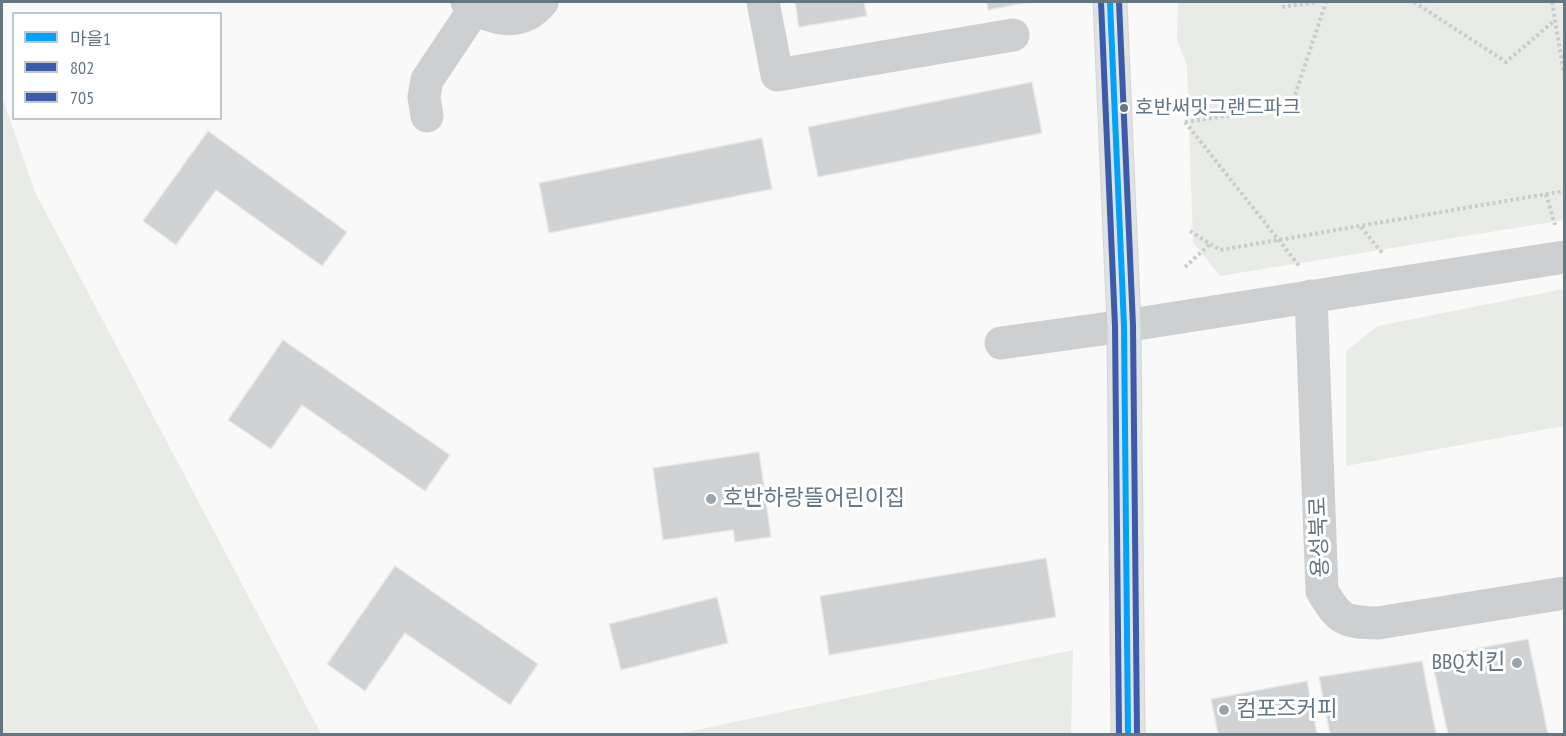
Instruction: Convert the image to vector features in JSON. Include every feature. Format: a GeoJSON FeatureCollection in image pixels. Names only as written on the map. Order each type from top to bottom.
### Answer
{"type":"FeatureCollection","features":[{"type":"Feature","properties":{"kind":"main road"},"geometry":{"type":"LineString","coordinates":[[1110,2],[1124,326],[1128,735]]}},
{"type":"Feature","properties":{"kind":"street"},"geometry":{"type":"LineString","coordinates":[[427,116],[424,97],[427,80],[471,5],[494,18],[511,19],[525,14],[542,2]]}},
{"type":"Feature","properties":{"kind":"street"},"geometry":{"type":"LineString","coordinates":[[763,2],[777,75],[1013,35]]}},
{"type":"Feature","properties":{"kind":"street"},"geometry":{"type":"LineString","coordinates":[[1001,343],[1124,326],[1305,282],[1564,257]]}},
{"type":"Feature","properties":{"kind":"street","name":"용성북로"},"geometry":{"type":"LineString","coordinates":[[1305,282],[1322,591],[1334,611],[1353,622],[1378,623],[1564,593]]}},
{"type":"Feature","properties":{"kind":"path"},"geometry":{"type":"LineString","coordinates":[[1282,8],[1318,2]]}},
{"type":"Feature","properties":{"kind":"path"},"geometry":{"type":"LineString","coordinates":[[1305,282],[1279,240],[1185,122],[1290,107],[1326,2]]}},
{"type":"Feature","properties":{"kind":"path"},"geometry":{"type":"LineString","coordinates":[[1414,2],[1506,62],[1555,20]]}},
{"type":"Feature","properties":{"kind":"path"},"geometry":{"type":"LineString","coordinates":[[1552,2],[1564,74]]}},
{"type":"Feature","properties":{"kind":"path"},"geometry":{"type":"LineString","coordinates":[[1190,231],[1220,250],[1564,191]]}},
{"type":"Feature","properties":{"kind":"path"},"geometry":{"type":"LineString","coordinates":[[1546,194],[1555,225]]}},
{"type":"Feature","properties":{"kind":"path"},"geometry":{"type":"LineString","coordinates":[[1360,226],[1383,254]]}},
{"type":"Feature","properties":{"kind":"path"},"geometry":{"type":"LineString","coordinates":[[1185,267],[1210,244]]}},
{"type":"Feature","properties":{"kind":"shaded area"},"geometry":{"type":"Polygon","coordinates":[[[1178,2],[1564,2],[1564,220],[1220,276],[1193,242],[1187,66],[1177,40],[1178,2]]]}},
{"type":"Feature","properties":{"kind":"shaded area"},"geometry":{"type":"Polygon","coordinates":[[[2,97],[35,192],[321,734],[2,734],[2,97]]]}},
{"type":"Feature","properties":{"kind":"shaded area"},"geometry":{"type":"Polygon","coordinates":[[[1564,289],[1564,426],[1346,466],[1346,351],[1378,326],[1564,289]]]}},
{"type":"Feature","properties":{"kind":"shaded area"},"geometry":{"type":"Polygon","coordinates":[[[1073,650],[1071,734],[678,734],[1073,650]]]}},
{"type":"Feature","properties":{"kind":"building"},"geometry":{"type":"Polygon","coordinates":[[[795,2],[864,2],[867,16],[799,27],[795,2]]]}},
{"type":"Feature","properties":{"kind":"building"},"geometry":{"type":"Polygon","coordinates":[[[987,2],[1029,2],[988,10],[987,2]]]}},
{"type":"Feature","properties":{"kind":"building"},"geometry":{"type":"Polygon","coordinates":[[[1032,82],[1042,133],[818,177],[808,127],[1032,82]]]}},
{"type":"Feature","properties":{"kind":"building"},"geometry":{"type":"Polygon","coordinates":[[[208,131],[347,232],[322,266],[216,190],[176,245],[143,221],[208,131]]]}},
{"type":"Feature","properties":{"kind":"building"},"geometry":{"type":"Polygon","coordinates":[[[762,138],[772,189],[549,233],[539,183],[762,138]]]}},
{"type":"Feature","properties":{"kind":"building"},"geometry":{"type":"Polygon","coordinates":[[[283,340],[450,455],[425,491],[302,405],[271,449],[228,420],[283,340]]]}},
{"type":"Feature","properties":{"kind":"building","name":"호반하랑뜰어린이집"},"geometry":{"type":"Polygon","coordinates":[[[759,452],[771,537],[735,542],[733,530],[663,540],[653,468],[759,452]]]}},
{"type":"Feature","properties":{"kind":"building"},"geometry":{"type":"Polygon","coordinates":[[[1046,558],[1056,617],[829,655],[820,596],[1046,558]]]}},
{"type":"Feature","properties":{"kind":"building"},"geometry":{"type":"Polygon","coordinates":[[[395,566],[538,664],[510,705],[405,633],[365,691],[327,664],[395,566]]]}},
{"type":"Feature","properties":{"kind":"building"},"geometry":{"type":"Polygon","coordinates":[[[717,597],[728,643],[621,670],[609,624],[717,597]]]}},
{"type":"Feature","properties":{"kind":"building"},"geometry":{"type":"Polygon","coordinates":[[[1528,639],[1548,734],[1448,734],[1431,657],[1528,639]]]}},
{"type":"Feature","properties":{"kind":"building"},"geometry":{"type":"Polygon","coordinates":[[[1422,661],[1436,734],[1330,734],[1319,677],[1422,661]]]}},
{"type":"Feature","properties":{"kind":"building"},"geometry":{"type":"Polygon","coordinates":[[[1307,681],[1317,734],[1218,734],[1211,699],[1307,681]]]}},
{"type":"Feature","properties":{"kind":"transit line","name":"802"},"geometry":{"type":"LineString","coordinates":[[1101,2],[1115,326],[1119,734]]}},
{"type":"Feature","properties":{"kind":"transit line","name":"마을1"},"geometry":{"type":"LineString","coordinates":[[1110,2],[1124,326],[1128,734]]}},
{"type":"Feature","properties":{"kind":"transit line","name":"705"},"geometry":{"type":"LineString","coordinates":[[1119,2],[1133,326],[1137,734]]}},
{"type":"Feature","properties":{"kind":"place","name":"호반써밋그랜드파크"},"geometry":{"type":"Point","coordinates":[1124,108]}},
{"type":"Feature","properties":{"kind":"place","name":"호반하랑뜰어린이집"},"geometry":{"type":"Point","coordinates":[711,499]}},
{"type":"Feature","properties":{"kind":"place","name":"BBQ치킨"},"geometry":{"type":"Point","coordinates":[1517,663]}},
{"type":"Feature","properties":{"kind":"place","name":"컴포즈커피"},"geometry":{"type":"Point","coordinates":[1224,710]}}]}
